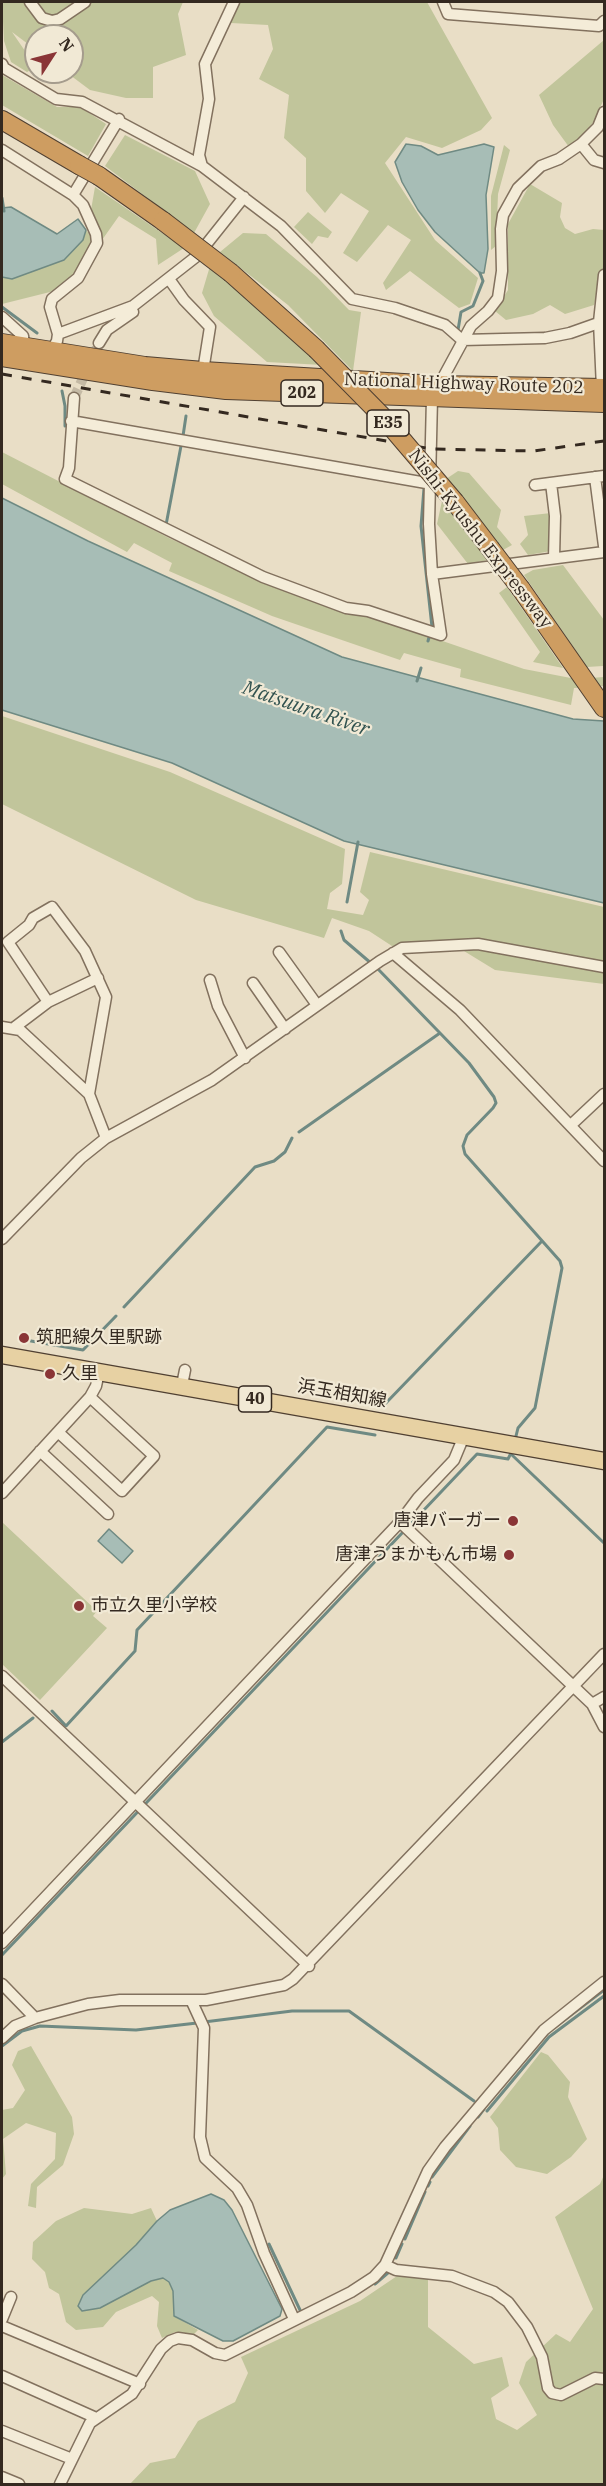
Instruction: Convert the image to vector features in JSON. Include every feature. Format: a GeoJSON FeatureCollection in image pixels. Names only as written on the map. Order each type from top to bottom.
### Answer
{"type":"FeatureCollection","features":[{"type":"Feature","properties":{"kind":"highway","name":"Nishi-Kyushu Expressway"},"geometry":{"type":"LineString","coordinates":[[2,120],[99,176],[163,221],[231,273],[316,349],[381,415],[455,502],[521,589],[604,708]]}},
{"type":"Feature","properties":{"kind":"highway","name":"National Highway Route 202"},"geometry":{"type":"LineString","coordinates":[[2,343],[145,366],[435,392]]}},
{"type":"Feature","properties":{"kind":"highway","name":"National Highway Route 202"},"geometry":{"type":"LineString","coordinates":[[2,357],[53,350],[226,390],[604,393]]}},
{"type":"Feature","properties":{"kind":"main road","name":"浜玉相知線"},"geometry":{"type":"LineString","coordinates":[[2,1354],[99,1372],[183,1377],[464,1436],[604,1461]]}},
{"type":"Feature","properties":{"kind":"street"},"geometry":{"type":"LineString","coordinates":[[30,2],[42,18],[52,21],[60,19],[85,2]]}},
{"type":"Feature","properties":{"kind":"street"},"geometry":{"type":"LineString","coordinates":[[202,166],[199,155],[209,99],[205,64],[234,2]]}},
{"type":"Feature","properties":{"kind":"street"},"geometry":{"type":"LineString","coordinates":[[443,2],[448,14],[599,26],[604,21]]}},
{"type":"Feature","properties":{"kind":"street"},"geometry":{"type":"LineString","coordinates":[[2,64],[4,68],[56,99],[82,102],[119,119],[202,166],[281,226],[352,299],[394,308],[445,325],[462,340],[545,338],[570,333],[602,321]]}},
{"type":"Feature","properties":{"kind":"street"},"geometry":{"type":"LineString","coordinates":[[74,398],[69,468],[65,479],[263,577],[346,608],[368,611],[441,635],[432,574],[429,524],[435,392],[471,326],[488,311],[498,298],[502,271],[501,229],[504,215],[518,188],[541,166],[559,159],[581,144],[598,127],[604,112]]}},
{"type":"Feature","properties":{"kind":"street"},"geometry":{"type":"LineString","coordinates":[[73,195],[119,119]]}},
{"type":"Feature","properties":{"kind":"street"},"geometry":{"type":"LineString","coordinates":[[581,144],[594,160],[604,163]]}},
{"type":"Feature","properties":{"kind":"street"},"geometry":{"type":"LineString","coordinates":[[2,150],[73,195],[83,205],[97,243],[78,278],[52,299],[50,307],[53,350],[133,306],[169,279],[197,255],[244,197]]}},
{"type":"Feature","properties":{"kind":"street"},"geometry":{"type":"LineString","coordinates":[[604,276],[602,321],[604,393]]}},
{"type":"Feature","properties":{"kind":"street"},"geometry":{"type":"LineString","coordinates":[[169,279],[184,300],[210,327],[203,371]]}},
{"type":"Feature","properties":{"kind":"street"},"geometry":{"type":"LineString","coordinates":[[99,343],[107,330],[133,312],[133,306]]}},
{"type":"Feature","properties":{"kind":"street"},"geometry":{"type":"LineString","coordinates":[[2,317],[23,336],[24,346]]}},
{"type":"Feature","properties":{"kind":"street"},"geometry":{"type":"LineString","coordinates":[[71,421],[432,484]]}},
{"type":"Feature","properties":{"kind":"street"},"geometry":{"type":"LineString","coordinates":[[535,485],[599,476],[604,546]]}},
{"type":"Feature","properties":{"kind":"street"},"geometry":{"type":"LineString","coordinates":[[551,483],[555,516],[554,558]]}},
{"type":"Feature","properties":{"kind":"street"},"geometry":{"type":"LineString","coordinates":[[432,574],[604,552]]}},
{"type":"Feature","properties":{"kind":"street"},"geometry":{"type":"LineString","coordinates":[[48,1002],[8,942],[29,926],[33,918],[52,907],[85,951],[106,997],[89,1094],[106,1138]]}},
{"type":"Feature","properties":{"kind":"street"},"geometry":{"type":"LineString","coordinates":[[2,1239],[81,1158],[106,1138],[212,1080],[367,970],[402,948],[478,944],[604,967]]}},
{"type":"Feature","properties":{"kind":"street"},"geometry":{"type":"LineString","coordinates":[[279,952],[318,1005]]}},
{"type":"Feature","properties":{"kind":"street"},"geometry":{"type":"LineString","coordinates":[[393,953],[460,1010],[572,1124],[604,1161]]}},
{"type":"Feature","properties":{"kind":"street"},"geometry":{"type":"LineString","coordinates":[[2,1027],[15,1027],[48,1002],[98,978]]}},
{"type":"Feature","properties":{"kind":"street"},"geometry":{"type":"LineString","coordinates":[[210,980],[218,1006],[245,1058]]}},
{"type":"Feature","properties":{"kind":"street"},"geometry":{"type":"LineString","coordinates":[[253,983],[285,1029]]}},
{"type":"Feature","properties":{"kind":"street"},"geometry":{"type":"LineString","coordinates":[[15,1027],[89,1094]]}},
{"type":"Feature","properties":{"kind":"street"},"geometry":{"type":"LineString","coordinates":[[572,1124],[604,1094]]}},
{"type":"Feature","properties":{"kind":"street"},"geometry":{"type":"LineString","coordinates":[[2,1493],[90,1397],[96,1386],[99,1372]]}},
{"type":"Feature","properties":{"kind":"street"},"geometry":{"type":"LineString","coordinates":[[58,1432],[122,1491],[146,1465],[154,1456],[90,1397]]}},
{"type":"Feature","properties":{"kind":"street"},"geometry":{"type":"LineString","coordinates":[[2,1943],[140,1805],[404,1526],[418,1498],[454,1460],[464,1436]]}},
{"type":"Feature","properties":{"kind":"street"},"geometry":{"type":"LineString","coordinates":[[40,1451],[108,1514]]}},
{"type":"Feature","properties":{"kind":"street"},"geometry":{"type":"LineString","coordinates":[[404,1526],[592,1704],[604,1727]]}},
{"type":"Feature","properties":{"kind":"street"},"geometry":{"type":"LineString","coordinates":[[2,2038],[15,2026],[35,2018],[88,2004],[120,2000],[192,2002],[285,1985],[309,1966],[604,1654]]}},
{"type":"Feature","properties":{"kind":"street"},"geometry":{"type":"LineString","coordinates":[[2,1676],[309,1966]]}},
{"type":"Feature","properties":{"kind":"street"},"geometry":{"type":"LineString","coordinates":[[592,1704],[604,1697]]}},
{"type":"Feature","properties":{"kind":"street"},"geometry":{"type":"LineString","coordinates":[[60,2484],[94,2417],[132,2394],[161,2349],[170,2341],[178,2338],[192,2340],[215,2353],[225,2355],[351,2292],[374,2277],[386,2265],[428,2171],[445,2147],[544,2030],[604,1982]]}},
{"type":"Feature","properties":{"kind":"street"},"geometry":{"type":"LineString","coordinates":[[2,1984],[35,2018]]}},
{"type":"Feature","properties":{"kind":"street"},"geometry":{"type":"LineString","coordinates":[[192,2002],[202,2023],[200,2137],[205,2158],[237,2188],[247,2205],[264,2253],[294,2319]]}},
{"type":"Feature","properties":{"kind":"street"},"geometry":{"type":"LineString","coordinates":[[386,2265],[396,2270],[452,2276],[494,2292],[508,2302],[526,2327],[542,2357],[548,2388],[552,2393],[561,2395],[595,2378],[604,2379]]}},
{"type":"Feature","properties":{"kind":"street"},"geometry":{"type":"LineString","coordinates":[[2,2319],[11,2297]]}},
{"type":"Feature","properties":{"kind":"street"},"geometry":{"type":"LineString","coordinates":[[2,2326],[140,2384]]}},
{"type":"Feature","properties":{"kind":"street"},"geometry":{"type":"LineString","coordinates":[[2,2376],[94,2417]]}},
{"type":"Feature","properties":{"kind":"street"},"geometry":{"type":"LineString","coordinates":[[2,2431],[72,2459]]}},
{"type":"Feature","properties":{"kind":"street"},"geometry":{"type":"LineString","coordinates":[[2,2477],[19,2484]]}},
{"type":"Feature","properties":{"kind":"green space"},"geometry":{"type":"Polygon","coordinates":[[[2,2],[183,2],[178,14],[186,55],[153,67],[153,98],[126,98],[90,90],[82,84],[84,84],[84,24],[24,24],[24,41],[12,32],[24,50],[24,70],[11,62],[4,41],[2,2]]]}},
{"type":"Feature","properties":{"kind":"green space"},"geometry":{"type":"Polygon","coordinates":[[[239,2],[427,2],[492,118],[481,130],[442,148],[406,137],[385,163],[435,240],[478,278],[470,304],[459,308],[410,271],[386,290],[383,283],[411,240],[388,225],[357,262],[343,253],[369,211],[341,193],[325,213],[306,191],[306,158],[284,138],[289,95],[259,79],[273,49],[268,25],[231,23],[239,2]]]}},
{"type":"Feature","properties":{"kind":"green space"},"geometry":{"type":"Polygon","coordinates":[[[604,40],[604,99],[594,121],[581,139],[569,147],[553,125],[539,95],[604,40]]]}},
{"type":"Feature","properties":{"kind":"green space"},"geometry":{"type":"Polygon","coordinates":[[[2,75],[57,107],[80,107],[106,124],[88,156],[2,105],[2,75]]]}},
{"type":"Feature","properties":{"kind":"green space"},"geometry":{"type":"Polygon","coordinates":[[[125,135],[195,171],[210,204],[194,233],[105,166],[125,135]]]}},
{"type":"Feature","properties":{"kind":"green space"},"geometry":{"type":"Polygon","coordinates":[[[504,145],[510,150],[498,194],[496,246],[491,250],[491,196],[504,145]]]}},
{"type":"Feature","properties":{"kind":"green space"},"geometry":{"type":"Polygon","coordinates":[[[530,184],[562,203],[560,217],[565,228],[575,234],[593,229],[604,230],[604,266],[594,305],[565,314],[550,305],[533,314],[506,320],[495,311],[508,290],[508,224],[530,184]]]}},
{"type":"Feature","properties":{"kind":"green space"},"geometry":{"type":"Polygon","coordinates":[[[95,187],[184,248],[158,265],[156,239],[119,216],[102,240],[91,210],[95,187]]]}},
{"type":"Feature","properties":{"kind":"green space"},"geometry":{"type":"Polygon","coordinates":[[[308,212],[332,232],[328,238],[318,236],[312,244],[294,227],[308,212]]]}},
{"type":"Feature","properties":{"kind":"green space"},"geometry":{"type":"Polygon","coordinates":[[[86,230],[94,240],[74,278],[54,291],[2,304],[2,277],[12,279],[83,240],[86,230]]]}},
{"type":"Feature","properties":{"kind":"green space"},"geometry":{"type":"Polygon","coordinates":[[[243,233],[266,234],[317,277],[349,310],[361,312],[353,371],[288,305],[220,252],[243,233]]]}},
{"type":"Feature","properties":{"kind":"green space"},"geometry":{"type":"Polygon","coordinates":[[[210,266],[323,365],[267,362],[214,316],[202,293],[210,266]]]}},
{"type":"Feature","properties":{"kind":"green space"},"geometry":{"type":"Polygon","coordinates":[[[2,452],[169,538],[270,585],[348,615],[367,615],[524,669],[576,679],[604,677],[604,686],[574,688],[571,705],[460,677],[461,669],[404,653],[400,660],[272,616],[169,571],[172,563],[134,543],[127,552],[2,484],[2,452]]]}},
{"type":"Feature","properties":{"kind":"green space"},"geometry":{"type":"Polygon","coordinates":[[[458,471],[469,473],[501,510],[497,527],[512,545],[503,550],[446,479],[458,471]]]}},
{"type":"Feature","properties":{"kind":"green space"},"geometry":{"type":"Polygon","coordinates":[[[442,501],[488,560],[468,564],[437,524],[442,501]]]}},
{"type":"Feature","properties":{"kind":"green space"},"geometry":{"type":"Polygon","coordinates":[[[551,513],[551,551],[528,555],[520,544],[528,535],[524,516],[551,513]]]}},
{"type":"Feature","properties":{"kind":"green space"},"geometry":{"type":"Polygon","coordinates":[[[563,565],[604,620],[603,666],[587,667],[524,575],[533,570],[563,565]]]}},
{"type":"Feature","properties":{"kind":"green space"},"geometry":{"type":"Polygon","coordinates":[[[507,587],[563,668],[533,662],[540,652],[499,593],[507,587]]]}},
{"type":"Feature","properties":{"kind":"green space"},"geometry":{"type":"Polygon","coordinates":[[[2,716],[170,772],[345,849],[342,884],[330,893],[327,909],[363,915],[369,900],[360,892],[370,852],[604,907],[604,984],[495,970],[446,940],[392,946],[369,931],[332,918],[324,938],[196,900],[2,804],[2,716]]]}},
{"type":"Feature","properties":{"kind":"green space"},"geometry":{"type":"Polygon","coordinates":[[[2,1522],[97,1611],[93,1616],[107,1628],[40,1700],[2,1664],[2,1522]]]}},
{"type":"Feature","properties":{"kind":"green space"},"geometry":{"type":"Polygon","coordinates":[[[31,2046],[72,2117],[74,2134],[63,2165],[37,2187],[36,2208],[28,2206],[31,2184],[55,2159],[56,2133],[26,2123],[3,2139],[6,2174],[2,2179],[2,2110],[13,2108],[25,2090],[12,2065],[18,2051],[31,2046]]]}},
{"type":"Feature","properties":{"kind":"green space"},"geometry":{"type":"Polygon","coordinates":[[[541,2052],[548,2055],[570,2082],[568,2097],[587,2139],[571,2157],[547,2174],[516,2167],[500,2150],[498,2128],[490,2117],[541,2052]]]}},
{"type":"Feature","properties":{"kind":"green space"},"geometry":{"type":"Polygon","coordinates":[[[604,2175],[604,2484],[130,2484],[150,2463],[175,2458],[198,2421],[235,2402],[248,2373],[241,2357],[360,2301],[397,2276],[428,2279],[428,2327],[474,2364],[502,2357],[509,2386],[491,2398],[496,2419],[517,2430],[537,2415],[519,2383],[526,2362],[556,2334],[570,2342],[593,2309],[555,2217],[600,2184],[604,2175]]]}},
{"type":"Feature","properties":{"kind":"green space"},"geometry":{"type":"Polygon","coordinates":[[[84,2208],[132,2214],[151,2208],[157,2221],[136,2245],[152,2281],[163,2278],[169,2282],[173,2291],[174,2316],[198,2330],[192,2336],[175,2332],[162,2338],[157,2326],[159,2302],[152,2296],[116,2312],[103,2327],[76,2330],[66,2322],[59,2294],[49,2288],[45,2272],[32,2259],[33,2242],[56,2221],[84,2208]]]}},
{"type":"Feature","properties":{"kind":"water"},"geometry":{"type":"Polygon","coordinates":[[[406,144],[421,146],[438,155],[484,144],[494,147],[486,195],[488,249],[484,273],[480,273],[435,232],[418,210],[402,182],[395,162],[406,144]]]}},
{"type":"Feature","properties":{"kind":"water"},"geometry":{"type":"Polygon","coordinates":[[[11,207],[57,234],[78,219],[86,230],[83,240],[64,260],[12,279],[2,277],[2,208],[11,207]]]}},
{"type":"Feature","properties":{"kind":"water","name":"Matsuura River"},"geometry":{"type":"Polygon","coordinates":[[[2,498],[88,541],[342,657],[573,719],[604,721],[604,903],[344,841],[172,763],[2,710],[2,498]]]}},
{"type":"Feature","properties":{"kind":"water"},"geometry":{"type":"Polygon","coordinates":[[[109,1529],[133,1551],[122,1563],[98,1541],[109,1529]]]}},
{"type":"Feature","properties":{"kind":"water"},"geometry":{"type":"Polygon","coordinates":[[[211,2194],[224,2200],[232,2210],[282,2309],[280,2316],[233,2341],[223,2341],[174,2316],[173,2291],[169,2282],[163,2278],[151,2281],[100,2308],[82,2311],[78,2306],[83,2295],[136,2245],[157,2221],[170,2210],[211,2194]]]}},
{"type":"Feature","properties":{"kind":"waterway"},"geometry":{"type":"LineString","coordinates":[[2,198],[4,211]]}},
{"type":"Feature","properties":{"kind":"waterway"},"geometry":{"type":"LineString","coordinates":[[458,330],[461,312],[473,306],[483,281],[480,273]]}},
{"type":"Feature","properties":{"kind":"waterway"},"geometry":{"type":"LineString","coordinates":[[2,307],[37,333]]}},
{"type":"Feature","properties":{"kind":"waterway"},"geometry":{"type":"LineString","coordinates":[[62,391],[65,426]]}},
{"type":"Feature","properties":{"kind":"waterway"},"geometry":{"type":"LineString","coordinates":[[183,436],[186,416]]}},
{"type":"Feature","properties":{"kind":"waterway"},"geometry":{"type":"LineString","coordinates":[[166,525],[181,446]]}},
{"type":"Feature","properties":{"kind":"waterway"},"geometry":{"type":"LineString","coordinates":[[424,488],[421,526],[432,627],[428,641]]}},
{"type":"Feature","properties":{"kind":"waterway"},"geometry":{"type":"LineString","coordinates":[[417,681],[421,668]]}},
{"type":"Feature","properties":{"kind":"waterway"},"geometry":{"type":"LineString","coordinates":[[347,902],[358,842]]}},
{"type":"Feature","properties":{"kind":"waterway"},"geometry":{"type":"LineString","coordinates":[[341,931],[344,940],[372,964]]}},
{"type":"Feature","properties":{"kind":"waterway"},"geometry":{"type":"LineString","coordinates":[[377,968],[469,1063],[494,1097],[496,1103],[493,1108],[467,1135],[463,1146],[465,1154],[560,1261],[562,1268],[535,1408],[518,1428],[515,1440]]}},
{"type":"Feature","properties":{"kind":"waterway"},"geometry":{"type":"LineString","coordinates":[[299,1132],[440,1033]]}},
{"type":"Feature","properties":{"kind":"waterway"},"geometry":{"type":"LineString","coordinates":[[124,1307],[255,1167],[274,1161],[285,1152],[292,1138]]}},
{"type":"Feature","properties":{"kind":"waterway"},"geometry":{"type":"LineString","coordinates":[[385,1404],[542,1241]]}},
{"type":"Feature","properties":{"kind":"waterway"},"geometry":{"type":"LineString","coordinates":[[31,1341],[83,1350],[116,1316]]}},
{"type":"Feature","properties":{"kind":"waterway"},"geometry":{"type":"LineString","coordinates":[[52,1711],[66,1726],[135,1651],[137,1630],[327,1427],[375,1435]]}},
{"type":"Feature","properties":{"kind":"waterway"},"geometry":{"type":"LineString","coordinates":[[2,1955],[477,1454],[508,1459],[513,1449]]}},
{"type":"Feature","properties":{"kind":"waterway"},"geometry":{"type":"LineString","coordinates":[[512,1455],[604,1543]]}},
{"type":"Feature","properties":{"kind":"waterway"},"geometry":{"type":"LineString","coordinates":[[2,1742],[33,1718]]}},
{"type":"Feature","properties":{"kind":"waterway"},"geometry":{"type":"LineString","coordinates":[[555,2027],[604,1990]]}},
{"type":"Feature","properties":{"kind":"waterway"},"geometry":{"type":"LineString","coordinates":[[487,2111],[549,2037],[604,1996]]}},
{"type":"Feature","properties":{"kind":"waterway"},"geometry":{"type":"LineString","coordinates":[[204,2022],[292,2011],[349,2011],[474,2101]]}},
{"type":"Feature","properties":{"kind":"waterway"},"geometry":{"type":"LineString","coordinates":[[2,2046],[22,2031],[40,2026],[136,2030],[197,2023]]}},
{"type":"Feature","properties":{"kind":"waterway"},"geometry":{"type":"LineString","coordinates":[[478,2117],[484,2109]]}},
{"type":"Feature","properties":{"kind":"waterway"},"geometry":{"type":"LineString","coordinates":[[432,2177],[470,2126]]}},
{"type":"Feature","properties":{"kind":"waterway"},"geometry":{"type":"LineString","coordinates":[[428,2186],[430,2182]]}},
{"type":"Feature","properties":{"kind":"waterway"},"geometry":{"type":"LineString","coordinates":[[405,2239],[425,2192]]}},
{"type":"Feature","properties":{"kind":"waterway"},"geometry":{"type":"LineString","coordinates":[[269,2244],[300,2310]]}},
{"type":"Feature","properties":{"kind":"waterway"},"geometry":{"type":"LineString","coordinates":[[396,2258],[402,2244]]}},
{"type":"Feature","properties":{"kind":"waterway"},"geometry":{"type":"LineString","coordinates":[[375,2284],[389,2272]]}},
{"type":"Feature","properties":{"kind":"tunnel"},"geometry":{"type":"LineString","coordinates":[[74,398],[99,343]]}},
{"type":"Feature","properties":{"kind":"railway"},"geometry":{"type":"LineString","coordinates":[[2,374],[432,449],[534,451],[604,441]]}},
{"type":"Feature","properties":{"kind":"place","name":"筑肥線久里駅跡"},"geometry":{"type":"Point","coordinates":[24,1338]}},
{"type":"Feature","properties":{"kind":"place","name":"久里"},"geometry":{"type":"Point","coordinates":[50,1374]}},
{"type":"Feature","properties":{"kind":"place","name":"唐津バーガー"},"geometry":{"type":"Point","coordinates":[513,1521]}},
{"type":"Feature","properties":{"kind":"place","name":"唐津うまかもん市場"},"geometry":{"type":"Point","coordinates":[509,1555]}},
{"type":"Feature","properties":{"kind":"place","name":"市立久里小学校"},"geometry":{"type":"Point","coordinates":[79,1606]}}]}
